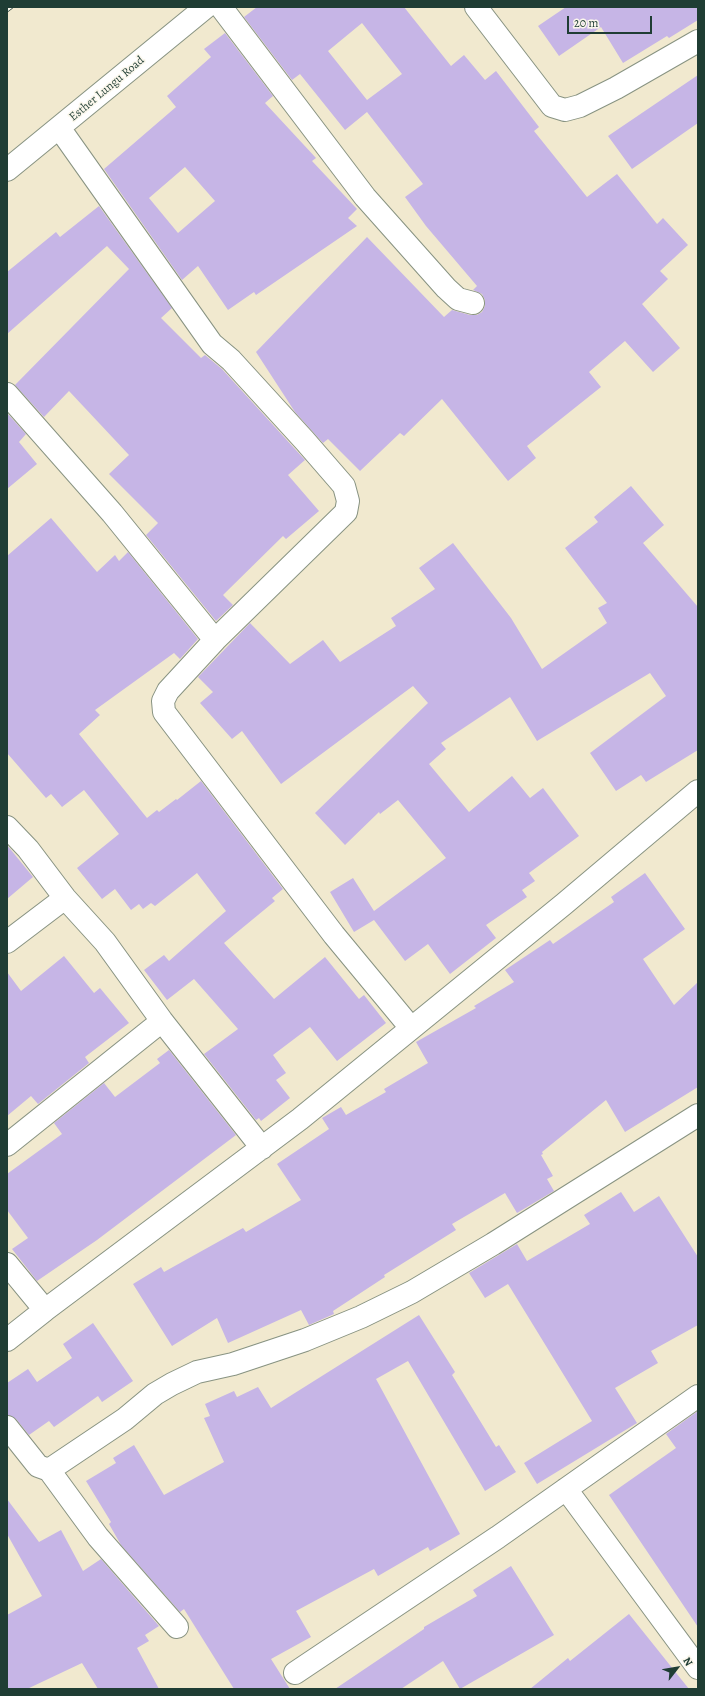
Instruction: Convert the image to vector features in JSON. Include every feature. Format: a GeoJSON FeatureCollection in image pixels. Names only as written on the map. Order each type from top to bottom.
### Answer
{"type":"FeatureCollection","features":[{"type":"Feature","properties":{"kind":"street","name":"Esther Lungu Road"},"geometry":{"type":"LineString","coordinates":[[7,170],[60,129],[206,7]]}},
{"type":"Feature","properties":{"kind":"street"},"geometry":{"type":"LineString","coordinates":[[221,7],[365,197],[446,288],[458,298],[473,303]]}},
{"type":"Feature","properties":{"kind":"street"},"geometry":{"type":"LineString","coordinates":[[476,7],[552,106],[565,110],[580,106],[616,88],[698,41]]}},
{"type":"Feature","properties":{"kind":"street"},"geometry":{"type":"LineString","coordinates":[[60,129],[212,344],[241,372],[344,486],[348,501],[346,512],[215,640],[168,691],[163,701],[164,712],[334,935],[411,1028]]}},
{"type":"Feature","properties":{"kind":"street"},"geometry":{"type":"LineString","coordinates":[[7,394],[112,513],[215,640]]}},
{"type":"Feature","properties":{"kind":"street"},"geometry":{"type":"LineString","coordinates":[[7,1340],[262,1148],[564,904],[698,791]]}},
{"type":"Feature","properties":{"kind":"street"},"geometry":{"type":"LineString","coordinates":[[7,827],[28,848],[65,898],[105,942],[162,1021],[262,1148]]}},
{"type":"Feature","properties":{"kind":"street"},"geometry":{"type":"LineString","coordinates":[[7,942],[65,898]]}},
{"type":"Feature","properties":{"kind":"street"},"geometry":{"type":"LineString","coordinates":[[7,1144],[162,1021]]}},
{"type":"Feature","properties":{"kind":"street"},"geometry":{"type":"LineString","coordinates":[[49,1470],[125,1419],[155,1394],[172,1384],[197,1372],[233,1364],[306,1340],[361,1317],[412,1292],[493,1244],[698,1115]]}},
{"type":"Feature","properties":{"kind":"street"},"geometry":{"type":"LineString","coordinates":[[7,1264],[45,1310]]}},
{"type":"Feature","properties":{"kind":"street"},"geometry":{"type":"LineString","coordinates":[[295,1673],[498,1537],[698,1396]]}},
{"type":"Feature","properties":{"kind":"street"},"geometry":{"type":"LineString","coordinates":[[7,1427],[38,1466],[49,1470],[98,1537],[177,1627]]}},
{"type":"Feature","properties":{"kind":"street"},"geometry":{"type":"LineString","coordinates":[[566,1489],[698,1668]]}},
{"type":"Feature","properties":{"kind":"building"},"geometry":{"type":"Polygon","coordinates":[[[257,7],[404,7],[451,66],[464,55],[485,80],[496,71],[539,127],[534,131],[587,197],[617,174],[657,224],[663,218],[688,245],[660,271],[668,279],[642,304],[680,348],[653,372],[625,341],[589,372],[601,387],[527,446],[536,458],[508,481],[442,399],[404,436],[400,433],[360,471],[328,439],[323,443],[295,412],[256,352],[367,237],[444,317],[452,310],[470,315],[477,315],[482,312],[485,306],[485,300],[482,294],[473,290],[477,286],[426,226],[405,197],[423,184],[367,112],[345,130],[300,74],[292,80],[244,17],[257,7]],[[362,23],[328,51],[367,100],[402,74],[362,23]]]}},
{"type":"Feature","properties":{"kind":"building"},"geometry":{"type":"Polygon","coordinates":[[[566,7],[698,7],[698,20],[669,38],[667,36],[623,63],[601,27],[559,56],[538,26],[566,7]]]}},
{"type":"Feature","properties":{"kind":"building"},"geometry":{"type":"Polygon","coordinates":[[[225,33],[273,96],[265,103],[316,158],[312,161],[357,209],[348,218],[357,226],[256,295],[254,292],[228,310],[198,266],[182,280],[104,169],[176,107],[167,96],[211,57],[204,49],[225,33]],[[185,167],[149,198],[178,233],[215,201],[185,167]]]}},
{"type":"Feature","properties":{"kind":"building"},"geometry":{"type":"Polygon","coordinates":[[[698,75],[698,123],[632,169],[608,136],[698,75]]]}},
{"type":"Feature","properties":{"kind":"building"},"geometry":{"type":"Polygon","coordinates":[[[99,206],[172,308],[161,318],[201,358],[205,355],[222,369],[305,460],[288,475],[319,511],[286,539],[283,536],[223,595],[233,605],[216,621],[146,535],[158,523],[109,474],[129,455],[69,391],[44,417],[15,385],[129,269],[107,246],[7,334],[7,272],[56,232],[60,237],[99,206]]]}},
{"type":"Feature","properties":{"kind":"building"},"geometry":{"type":"Polygon","coordinates":[[[7,413],[26,434],[19,442],[37,464],[7,489],[7,413]]]}},
{"type":"Feature","properties":{"kind":"building"},"geometry":{"type":"Polygon","coordinates":[[[631,486],[664,525],[643,543],[698,607],[698,750],[646,782],[641,775],[616,791],[590,753],[666,696],[650,673],[537,741],[510,697],[441,743],[446,749],[429,764],[469,812],[512,776],[530,798],[543,788],[579,836],[529,873],[535,881],[522,890],[527,897],[486,925],[496,938],[450,974],[428,944],[405,961],[374,920],[354,932],[330,892],[353,878],[374,911],[446,858],[398,800],[380,814],[379,812],[345,845],[315,813],[428,703],[413,686],[281,784],[242,731],[232,739],[200,703],[213,692],[198,677],[250,623],[290,664],[323,640],[340,662],[396,626],[391,618],[435,589],[419,568],[453,543],[511,618],[542,669],[607,623],[598,608],[607,603],[565,548],[598,522],[594,517],[631,486]]]}},
{"type":"Feature","properties":{"kind":"building"},"geometry":{"type":"Polygon","coordinates":[[[51,518],[97,572],[115,555],[119,561],[128,552],[198,639],[180,659],[174,653],[95,710],[100,715],[79,734],[147,818],[157,810],[159,812],[176,799],[177,800],[201,781],[283,889],[272,898],[275,901],[224,943],[274,999],[325,957],[359,999],[364,995],[386,1023],[337,1061],[310,1027],[273,1055],[286,1073],[276,1080],[290,1098],[261,1121],[259,1118],[256,1120],[204,1054],[238,1029],[194,979],[167,1000],[144,970],[164,955],[169,961],[226,911],[197,873],[155,906],[151,903],[143,909],[139,904],[131,910],[115,889],[102,899],[77,868],[119,834],[84,790],[62,807],[51,794],[46,798],[7,753],[7,556],[51,518]]]}},
{"type":"Feature","properties":{"kind":"building"},"geometry":{"type":"Polygon","coordinates":[[[7,845],[33,877],[7,899],[7,845]]]}},
{"type":"Feature","properties":{"kind":"building"},"geometry":{"type":"Polygon","coordinates":[[[645,873],[685,929],[643,959],[674,1005],[698,982],[698,1087],[625,1132],[606,1100],[542,1152],[543,1154],[541,1155],[553,1176],[547,1179],[554,1191],[517,1213],[505,1193],[452,1224],[456,1230],[384,1275],[385,1277],[333,1311],[334,1314],[309,1325],[301,1310],[228,1343],[217,1318],[172,1346],[133,1284],[161,1267],[164,1272],[243,1228],[246,1232],[301,1200],[277,1164],[329,1129],[322,1118],[341,1107],[346,1115],[386,1092],[384,1089],[428,1063],[416,1042],[476,1008],[474,1006],[514,982],[505,970],[550,940],[553,944],[614,902],[611,897],[645,873]]]}},
{"type":"Feature","properties":{"kind":"building"},"geometry":{"type":"Polygon","coordinates":[[[64,956],[94,993],[100,988],[129,1023],[85,1057],[89,1063],[38,1104],[31,1096],[7,1116],[7,972],[21,991],[64,956]]]}},
{"type":"Feature","properties":{"kind":"building"},"geometry":{"type":"Polygon","coordinates":[[[169,1050],[236,1135],[97,1240],[37,1281],[12,1249],[28,1238],[7,1210],[7,1174],[62,1134],[54,1123],[104,1083],[115,1097],[160,1063],[157,1059],[169,1050]]]}},
{"type":"Feature","properties":{"kind":"building"},"geometry":{"type":"Polygon","coordinates":[[[621,1192],[634,1212],[659,1196],[698,1257],[698,1325],[651,1351],[658,1363],[615,1388],[637,1423],[537,1484],[524,1463],[592,1421],[508,1284],[485,1298],[469,1273],[517,1244],[527,1261],[590,1224],[584,1215],[621,1192]]]}},
{"type":"Feature","properties":{"kind":"building"},"geometry":{"type":"Polygon","coordinates":[[[419,1315],[455,1372],[452,1375],[496,1447],[499,1445],[516,1472],[485,1491],[408,1361],[376,1379],[460,1534],[430,1551],[428,1547],[378,1576],[374,1569],[296,1611],[311,1637],[271,1659],[290,1689],[234,1689],[184,1609],[180,1612],[121,1545],[109,1524],[111,1522],[86,1481],[116,1463],[113,1458],[134,1445],[164,1495],[224,1462],[204,1418],[210,1416],[205,1404],[234,1391],[237,1397],[258,1387],[271,1408],[419,1315]]]}},
{"type":"Feature","properties":{"kind":"building"},"geometry":{"type":"Polygon","coordinates":[[[93,1323],[133,1381],[102,1402],[98,1396],[54,1427],[49,1421],[29,1435],[16,1419],[7,1415],[7,1383],[28,1369],[37,1382],[72,1358],[63,1344],[93,1323]]]}},
{"type":"Feature","properties":{"kind":"building"},"geometry":{"type":"Polygon","coordinates":[[[698,1411],[698,1627],[609,1495],[676,1448],[666,1434],[698,1411]]]}},
{"type":"Feature","properties":{"kind":"building"},"geometry":{"type":"Polygon","coordinates":[[[7,1499],[39,1542],[61,1530],[83,1571],[101,1559],[159,1626],[145,1635],[149,1641],[137,1648],[159,1689],[98,1689],[82,1663],[27,1689],[7,1689],[7,1615],[42,1596],[7,1534],[7,1499]]]}},
{"type":"Feature","properties":{"kind":"building"},"geometry":{"type":"Polygon","coordinates":[[[511,1566],[554,1635],[460,1689],[443,1661],[401,1689],[335,1689],[424,1629],[424,1627],[477,1596],[473,1590],[511,1566]]]}},
{"type":"Feature","properties":{"kind":"building"},"geometry":{"type":"Polygon","coordinates":[[[629,1614],[689,1689],[530,1689],[568,1658],[570,1661],[629,1614]]]}},
{"type":"Feature","properties":{"kind":"railway"},"geometry":{"type":"LineString","coordinates":[[7,10],[11,7]]}}]}
